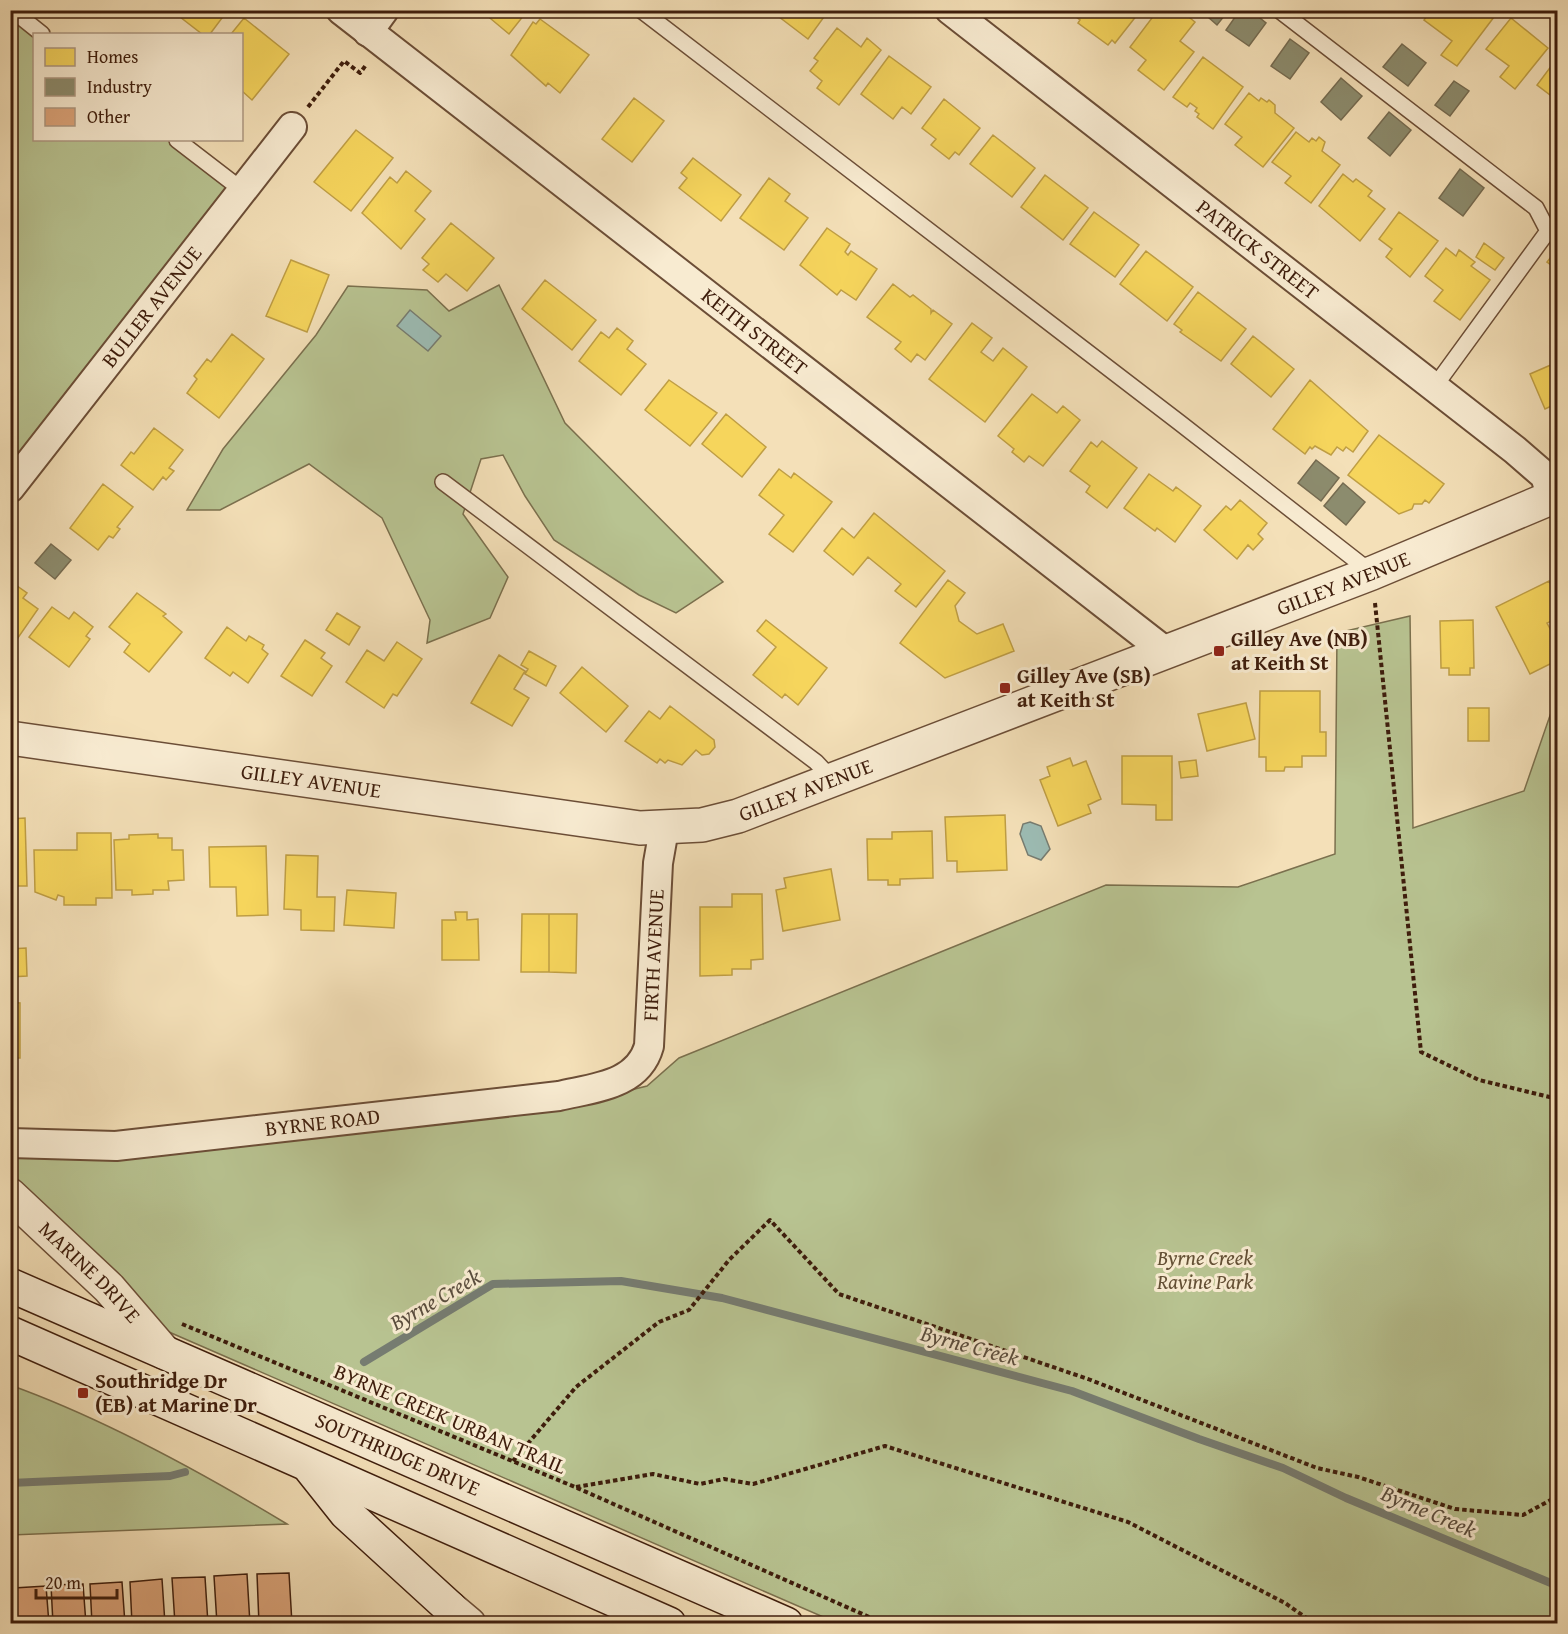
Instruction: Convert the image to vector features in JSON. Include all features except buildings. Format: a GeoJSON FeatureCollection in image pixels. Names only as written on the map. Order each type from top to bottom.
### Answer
{"type":"FeatureCollection","features":[{"type":"Feature","properties":{"kind":"street","name":"KEITH STREET"},"geometry":{"type":"LineString","coordinates":[[340,10],[376,21],[1166,652]]}},
{"type":"Feature","properties":{"kind":"street","name":"PATRICK STREET"},"geometry":{"type":"LineString","coordinates":[[950,10],[1435,386],[1545,476],[1555,497]]}},
{"type":"Feature","properties":{"kind":"street","name":"BULLER AVENUE"},"geometry":{"type":"LineString","coordinates":[[10,488],[292,127]]}},
{"type":"Feature","properties":{"kind":"street","name":"GILLEY AVENUE"},"geometry":{"type":"LineString","coordinates":[[10,738],[640,828],[664,829],[702,825],[738,816],[834,781],[1372,573],[1555,497]]}},
{"type":"Feature","properties":{"kind":"street","name":"FIRTH AVENUE"},"geometry":{"type":"LineString","coordinates":[[629,1075],[642,1062],[649,1046],[657,863],[664,829]]}},
{"type":"Feature","properties":{"kind":"street","name":"BYRNE ROAD"},"geometry":{"type":"LineString","coordinates":[[10,1143],[116,1146],[559,1096],[616,1083],[629,1075]]}},
{"type":"Feature","properties":{"kind":"street","name":"MARINE DRIVE"},"geometry":{"type":"LineString","coordinates":[[10,1196],[109,1288],[164,1352]]}},
{"type":"Feature","properties":{"kind":"street","name":"SOUTHRIDGE DRIVE"},"geometry":{"type":"LineString","coordinates":[[10,1285],[786,1623]]}},
{"type":"Feature","properties":{"kind":"street"},"geometry":{"type":"LineString","coordinates":[[10,1333],[669,1623]]}},
{"type":"Feature","properties":{"kind":"street"},"geometry":{"type":"LineString","coordinates":[[308,1465],[346,1513],[460,1616]]}},
{"type":"Feature","properties":{"kind":"street"},"geometry":{"type":"LineString","coordinates":[[601,1623],[631,1607]]}},
{"type":"Feature","properties":{"kind":"lane"},"geometry":{"type":"LineString","coordinates":[[12,10],[41,33]]}},
{"type":"Feature","properties":{"kind":"lane"},"geometry":{"type":"LineString","coordinates":[[641,10],[1372,573]]}},
{"type":"Feature","properties":{"kind":"lane"},"geometry":{"type":"LineString","coordinates":[[1279,10],[1536,208],[1548,231],[1435,386]]}},
{"type":"Feature","properties":{"kind":"lane"},"geometry":{"type":"LineString","coordinates":[[178,141],[242,190]]}},
{"type":"Feature","properties":{"kind":"lane"},"geometry":{"type":"LineString","coordinates":[[443,482],[816,762],[834,781]]}},
{"type":"Feature","properties":{"kind":"path"},"geometry":{"type":"LineString","coordinates":[[325,86],[344,61],[360,73]]}},
{"type":"Feature","properties":{"kind":"path"},"geometry":{"type":"LineString","coordinates":[[1372,573],[1421,1052],[1479,1080],[1557,1099]]}},
{"type":"Feature","properties":{"kind":"path"},"geometry":{"type":"LineString","coordinates":[[513,1461],[576,1387],[659,1322],[689,1310],[729,1260],[770,1220],[839,1294],[1088,1379],[1317,1468],[1358,1477],[1455,1509],[1523,1515],[1557,1496]]}},
{"type":"Feature","properties":{"kind":"path","name":"BYRNE CREEK URBAN TRAIL"},"geometry":{"type":"LineString","coordinates":[[178,1322],[575,1487],[885,1623]]}},
{"type":"Feature","properties":{"kind":"path"},"geometry":{"type":"LineString","coordinates":[[575,1487],[653,1474],[700,1484],[724,1479],[753,1484],[885,1446],[1128,1522],[1285,1604],[1315,1623]]}},
{"type":"Feature","properties":{"kind":"green space"},"geometry":{"type":"Polygon","coordinates":[[[10,11],[33,33],[33,141],[178,141],[234,183],[11,466],[10,11]]]}},
{"type":"Feature","properties":{"kind":"green space"},"geometry":{"type":"Polygon","coordinates":[[[499,285],[565,423],[723,582],[676,613],[639,595],[554,540],[525,496],[503,455],[481,459],[463,514],[508,577],[490,618],[427,643],[430,620],[382,518],[309,464],[220,510],[187,510],[223,449],[316,335],[348,286],[427,290],[449,311],[499,285]]]}},
{"type":"Feature","properties":{"kind":"green space","name":"Byrne Creek Ravine Park"},"geometry":{"type":"Polygon","coordinates":[[[1410,616],[1413,828],[1524,791],[1555,701],[1557,701],[1557,1623],[837,1623],[169,1332],[11,1181],[10,1151],[561,1107],[647,1086],[679,1058],[1106,885],[1238,887],[1335,854],[1337,633],[1410,616]]]}},
{"type":"Feature","properties":{"kind":"green space"},"geometry":{"type":"Polygon","coordinates":[[[10,1385],[117,1430],[221,1485],[287,1524],[11,1535],[10,1385]]]}},
{"type":"Feature","properties":{"kind":"water"},"geometry":{"type":"Polygon","coordinates":[[[410,310],[441,336],[428,351],[397,326],[410,310]]]}},
{"type":"Feature","properties":{"kind":"water"},"geometry":{"type":"Polygon","coordinates":[[[1030,822],[1041,826],[1050,849],[1041,860],[1028,855],[1020,834],[1023,824],[1030,822]]]}},
{"type":"Feature","properties":{"kind":"waterway","name":"Byrne Creek"},"geometry":{"type":"LineString","coordinates":[[364,1362],[493,1284],[621,1281],[722,1298],[1072,1391],[1283,1468],[1346,1498],[1558,1586]]}},
{"type":"Feature","properties":{"kind":"waterway","name":"Byrne Creek"},"geometry":{"type":"LineString","coordinates":[[10,1483],[170,1476],[185,1472]]}},
{"type":"Feature","properties":{"kind":"place","name":"Gilley Ave (NB) at Keith St"},"geometry":{"type":"Point","coordinates":[1219,651]}},
{"type":"Feature","properties":{"kind":"place","name":"Gilley Ave (SB) at Keith St"},"geometry":{"type":"Point","coordinates":[1005,688]}},
{"type":"Feature","properties":{"kind":"place","name":"Southridge Dr (EB) at Marine Dr"},"geometry":{"type":"Point","coordinates":[83,1393]}}]}
